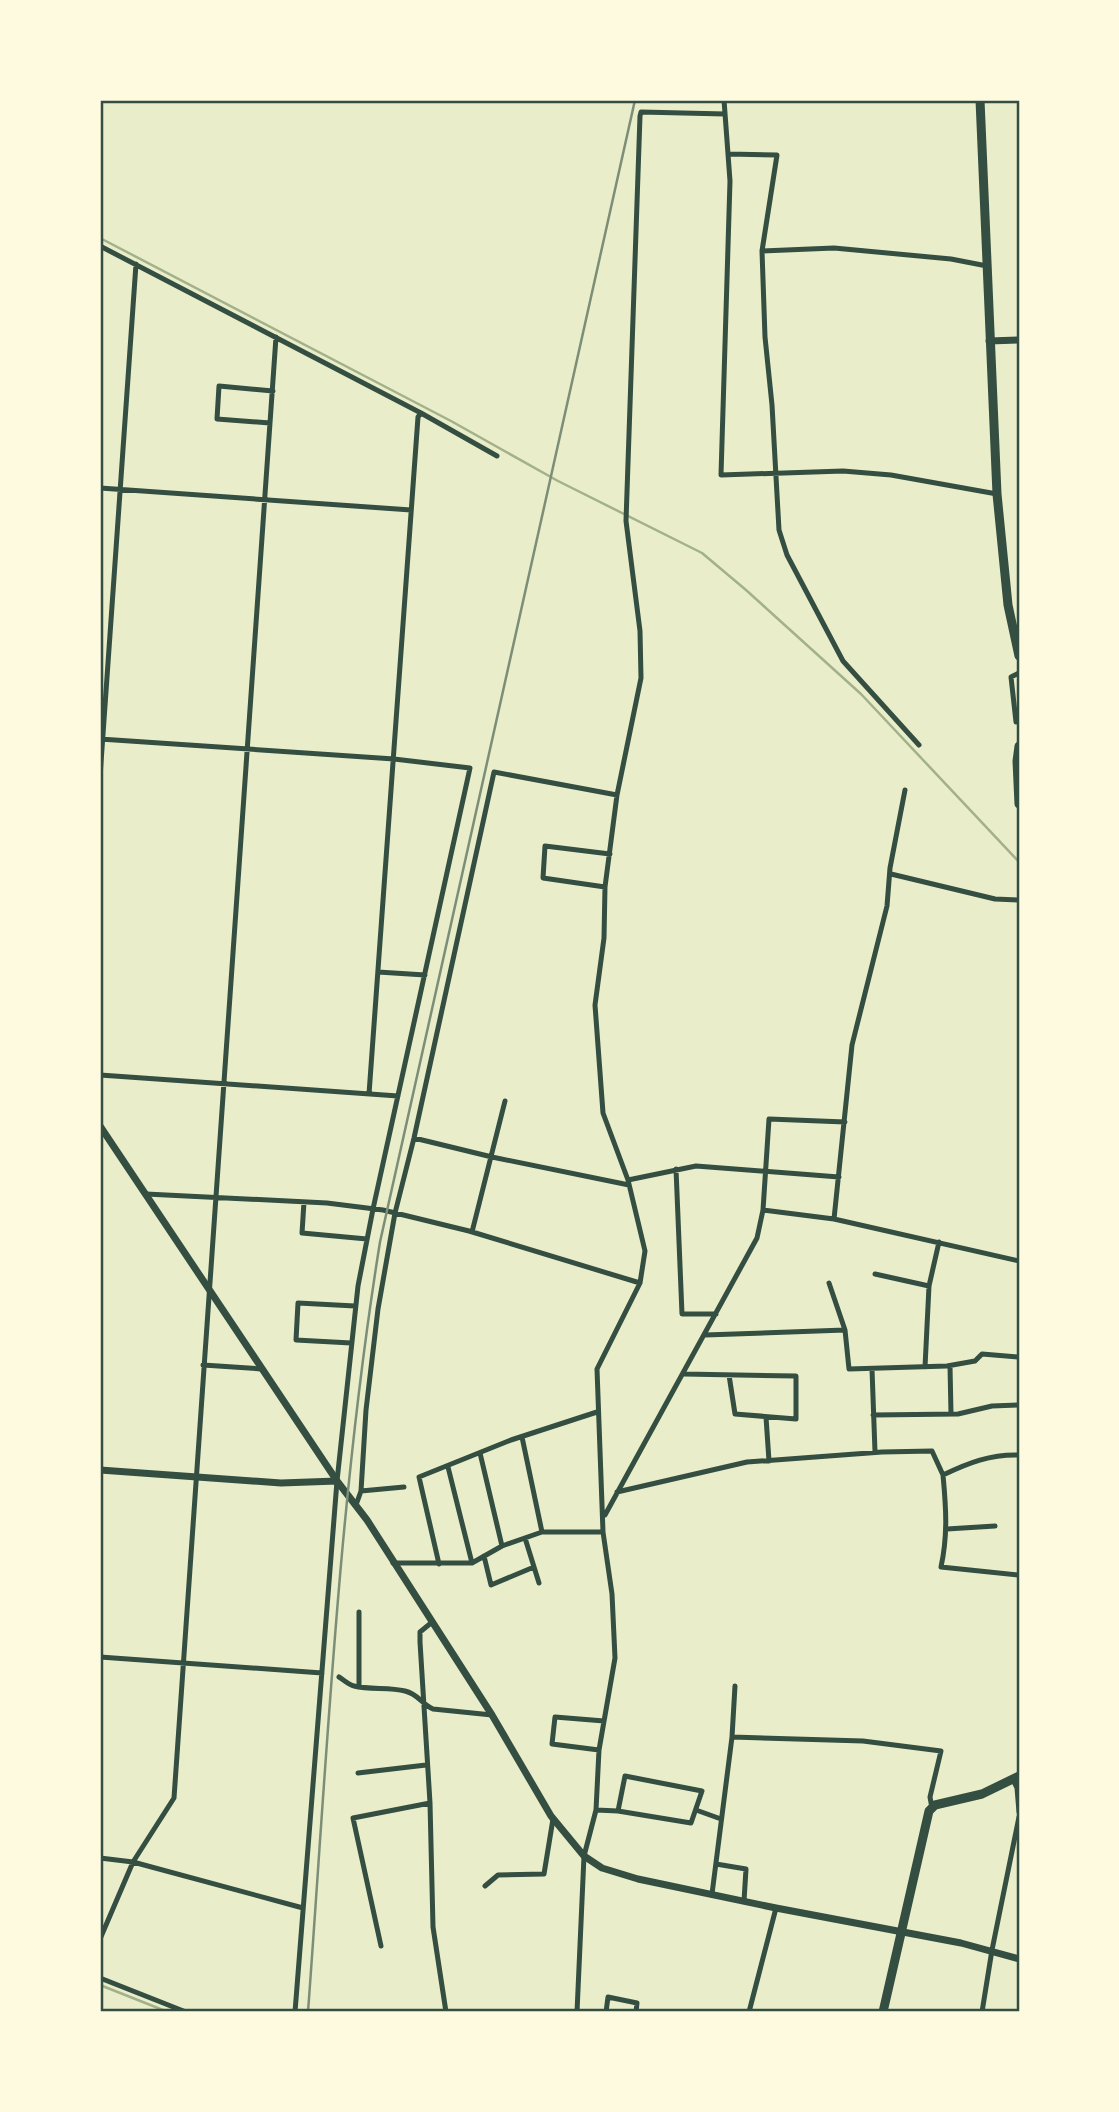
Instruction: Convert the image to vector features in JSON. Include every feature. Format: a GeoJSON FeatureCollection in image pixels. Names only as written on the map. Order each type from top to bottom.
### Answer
{"type":"FeatureCollection","features":[{"type":"Feature","properties":{"kind":"main road"},"geometry":{"type":"LineString","coordinates":[[980,100],[997,494],[1007,605],[1019,656]]}},
{"type":"Feature","properties":{"kind":"main road"},"geometry":{"type":"LineString","coordinates":[[1019,747],[1019,804]]}},
{"type":"Feature","properties":{"kind":"main road"},"geometry":{"type":"LineString","coordinates":[[883,2012],[932,1808],[982,1794],[1016,1778]]}},
{"type":"Feature","properties":{"kind":"street"},"geometry":{"type":"LineString","coordinates":[[724,100],[730,181],[721,474],[843,471],[891,474],[997,494]]}},
{"type":"Feature","properties":{"kind":"street"},"geometry":{"type":"LineString","coordinates":[[577,2012],[584,1856],[596,1810],[599,1750],[614,1658],[612,1594],[603,1532],[597,1370],[640,1283],[645,1251],[628,1182],[603,1113],[595,1005],[604,938],[605,887],[617,795],[641,678],[640,631],[626,512],[641,112],[725,114]]}},
{"type":"Feature","properties":{"kind":"street"},"geometry":{"type":"LineString","coordinates":[[728,154],[777,155],[762,251],[765,337],[779,530],[787,555],[843,661],[919,745]]}},
{"type":"Feature","properties":{"kind":"street"},"geometry":{"type":"LineString","coordinates":[[100,246],[421,413],[497,456]]}},
{"type":"Feature","properties":{"kind":"street"},"geometry":{"type":"LineString","coordinates":[[762,251],[834,248],[951,259],[987,266]]}},
{"type":"Feature","properties":{"kind":"street"},"geometry":{"type":"LineString","coordinates":[[100,777],[136,264]]}},
{"type":"Feature","properties":{"kind":"street"},"geometry":{"type":"LineString","coordinates":[[100,1939],[133,1862],[174,1798],[276,337]]}},
{"type":"Feature","properties":{"kind":"street"},"geometry":{"type":"LineString","coordinates":[[989,341],[1019,340]]}},
{"type":"Feature","properties":{"kind":"street"},"geometry":{"type":"LineString","coordinates":[[270,423],[217,419],[219,386],[273,391]]}},
{"type":"Feature","properties":{"kind":"street"},"geometry":{"type":"LineString","coordinates":[[369,1094],[418,417],[421,413]]}},
{"type":"Feature","properties":{"kind":"street"},"geometry":{"type":"LineString","coordinates":[[100,488],[411,510]]}},
{"type":"Feature","properties":{"kind":"street"},"geometry":{"type":"LineString","coordinates":[[1016,722],[1011,677],[1019,673]]}},
{"type":"Feature","properties":{"kind":"street"},"geometry":{"type":"LineString","coordinates":[[101,739],[394,759],[470,768],[373,1209],[355,1306],[337,1480],[295,2012]]}},
{"type":"Feature","properties":{"kind":"street"},"geometry":{"type":"LineString","coordinates":[[356,1504],[360,1491],[375,1334],[395,1213],[414,1139],[494,772],[617,795]]}},
{"type":"Feature","properties":{"kind":"street"},"geometry":{"type":"LineString","coordinates":[[834,1219],[852,1045],[887,906],[890,868],[905,790]]}},
{"type":"Feature","properties":{"kind":"street"},"geometry":{"type":"LineString","coordinates":[[605,887],[542,877],[545,846],[610,854]]}},
{"type":"Feature","properties":{"kind":"street"},"geometry":{"type":"LineString","coordinates":[[891,874],[995,899],[1019,901]]}},
{"type":"Feature","properties":{"kind":"street"},"geometry":{"type":"LineString","coordinates":[[378,972],[425,975]]}},
{"type":"Feature","properties":{"kind":"street"},"geometry":{"type":"LineString","coordinates":[[100,1074],[398,1096]]}},
{"type":"Feature","properties":{"kind":"street"},"geometry":{"type":"LineString","coordinates":[[472,1232],[505,1101]]}},
{"type":"Feature","properties":{"kind":"street"},"geometry":{"type":"LineString","coordinates":[[604,1518],[757,1238],[769,1119],[845,1122]]}},
{"type":"Feature","properties":{"kind":"street"},"geometry":{"type":"LineString","coordinates":[[100,1126],[337,1480],[356,1504],[492,1715],[553,1819],[584,1856],[602,1868],[638,1879],[992,1950],[1019,1959]]}},
{"type":"Feature","properties":{"kind":"street"},"geometry":{"type":"LineString","coordinates":[[414,1139],[492,1157],[628,1182],[696,1166],[839,1177]]}},
{"type":"Feature","properties":{"kind":"street"},"geometry":{"type":"LineString","coordinates":[[676,1169],[681,1314],[716,1314]]}},
{"type":"Feature","properties":{"kind":"street"},"geometry":{"type":"LineString","coordinates":[[146,1194],[304,1202],[373,1209],[472,1232],[640,1283]]}},
{"type":"Feature","properties":{"kind":"street"},"geometry":{"type":"LineString","coordinates":[[304,1202],[302,1233],[367,1239]]}},
{"type":"Feature","properties":{"kind":"street"},"geometry":{"type":"LineString","coordinates":[[762,1209],[834,1219],[1019,1261]]}},
{"type":"Feature","properties":{"kind":"street"},"geometry":{"type":"LineString","coordinates":[[925,1367],[929,1286],[939,1242]]}},
{"type":"Feature","properties":{"kind":"street"},"geometry":{"type":"LineString","coordinates":[[876,1274],[929,1286]]}},
{"type":"Feature","properties":{"kind":"street"},"geometry":{"type":"LineString","coordinates":[[830,1283],[845,1330],[849,1370],[950,1366],[975,1361],[982,1354],[1019,1357]]}},
{"type":"Feature","properties":{"kind":"street"},"geometry":{"type":"LineString","coordinates":[[351,1343],[296,1340],[298,1303],[355,1306]]}},
{"type":"Feature","properties":{"kind":"street"},"geometry":{"type":"LineString","coordinates":[[705,1335],[845,1330]]}},
{"type":"Feature","properties":{"kind":"street"},"geometry":{"type":"LineString","coordinates":[[204,1365],[262,1368]]}},
{"type":"Feature","properties":{"kind":"street"},"geometry":{"type":"LineString","coordinates":[[950,1366],[951,1414]]}},
{"type":"Feature","properties":{"kind":"street"},"geometry":{"type":"LineString","coordinates":[[872,1369],[875,1452]]}},
{"type":"Feature","properties":{"kind":"street"},"geometry":{"type":"LineString","coordinates":[[684,1374],[796,1376],[796,1419],[735,1414],[729,1375]]}},
{"type":"Feature","properties":{"kind":"street"},"geometry":{"type":"LineString","coordinates":[[873,1415],[951,1414],[992,1406],[1019,1405]]}},
{"type":"Feature","properties":{"kind":"street"},"geometry":{"type":"LineString","coordinates":[[439,1564],[419,1477],[522,1437],[597,1412]]}},
{"type":"Feature","properties":{"kind":"street"},"geometry":{"type":"LineString","coordinates":[[766,1417],[769,1461]]}},
{"type":"Feature","properties":{"kind":"street"},"geometry":{"type":"LineString","coordinates":[[522,1437],[542,1532]]}},
{"type":"Feature","properties":{"kind":"street"},"geometry":{"type":"LineString","coordinates":[[617,1492],[747,1462],[875,1452],[932,1451],[943,1475],[947,1529],[941,1567],[1019,1575]]}},
{"type":"Feature","properties":{"kind":"street"},"geometry":{"type":"LineString","coordinates":[[480,1453],[502,1546]]}},
{"type":"Feature","properties":{"kind":"street"},"geometry":{"type":"LineString","coordinates":[[943,1475],[971,1462],[1006,1454],[1019,1455]]}},
{"type":"Feature","properties":{"kind":"street"},"geometry":{"type":"LineString","coordinates":[[448,1466],[472,1563]]}},
{"type":"Feature","properties":{"kind":"street"},"geometry":{"type":"LineString","coordinates":[[100,1470],[281,1483],[337,1480]]}},
{"type":"Feature","properties":{"kind":"street"},"geometry":{"type":"LineString","coordinates":[[360,1491],[404,1487]]}},
{"type":"Feature","properties":{"kind":"street"},"geometry":{"type":"LineString","coordinates":[[947,1529],[995,1527]]}},
{"type":"Feature","properties":{"kind":"street"},"geometry":{"type":"LineString","coordinates":[[393,1563],[472,1563],[502,1546],[542,1532],[603,1532]]}},
{"type":"Feature","properties":{"kind":"street"},"geometry":{"type":"LineString","coordinates":[[525,1538],[539,1583]]}},
{"type":"Feature","properties":{"kind":"street"},"geometry":{"type":"LineString","coordinates":[[484,1556],[491,1585],[534,1567]]}},
{"type":"Feature","properties":{"kind":"street"},"geometry":{"type":"LineString","coordinates":[[359,1612],[359,1686]]}},
{"type":"Feature","properties":{"kind":"street"},"geometry":{"type":"LineString","coordinates":[[431,1623],[420,1632],[430,1803],[433,1927],[446,2012]]}},
{"type":"Feature","properties":{"kind":"street"},"geometry":{"type":"LineString","coordinates":[[100,1657],[322,1673]]}},
{"type":"Feature","properties":{"kind":"street"},"geometry":{"type":"LineString","coordinates":[[339,1677],[353,1686],[404,1690],[420,1697],[425,1706],[433,1709],[492,1715]]}},
{"type":"Feature","properties":{"kind":"street"},"geometry":{"type":"LineString","coordinates":[[712,1894],[732,1737],[735,1686]]}},
{"type":"Feature","properties":{"kind":"street"},"geometry":{"type":"LineString","coordinates":[[599,1750],[552,1744],[555,1717],[604,1721]]}},
{"type":"Feature","properties":{"kind":"street"},"geometry":{"type":"LineString","coordinates":[[732,1737],[863,1741],[941,1751],[930,1797],[932,1808]]}},
{"type":"Feature","properties":{"kind":"street"},"geometry":{"type":"LineString","coordinates":[[358,1773],[426,1765]]}},
{"type":"Feature","properties":{"kind":"street"},"geometry":{"type":"LineString","coordinates":[[596,1810],[691,1823],[702,1791],[625,1776],[618,1811]]}},
{"type":"Feature","properties":{"kind":"street"},"geometry":{"type":"LineString","coordinates":[[982,2012],[1019,1814],[1016,1778]]}},
{"type":"Feature","properties":{"kind":"street"},"geometry":{"type":"LineString","coordinates":[[381,1946],[353,1818],[430,1803]]}},
{"type":"Feature","properties":{"kind":"street"},"geometry":{"type":"LineString","coordinates":[[696,1810],[721,1819]]}},
{"type":"Feature","properties":{"kind":"street"},"geometry":{"type":"LineString","coordinates":[[485,1886],[498,1875],[544,1874],[553,1819]]}},
{"type":"Feature","properties":{"kind":"street"},"geometry":{"type":"LineString","coordinates":[[100,1858],[133,1862],[303,1908]]}},
{"type":"Feature","properties":{"kind":"street"},"geometry":{"type":"LineString","coordinates":[[716,1864],[746,1869],[744,1901]]}},
{"type":"Feature","properties":{"kind":"street"},"geometry":{"type":"LineString","coordinates":[[749,2012],[776,1908]]}},
{"type":"Feature","properties":{"kind":"street"},"geometry":{"type":"LineString","coordinates":[[100,1978],[186,2012]]}},
{"type":"Feature","properties":{"kind":"street"},"geometry":{"type":"LineString","coordinates":[[606,2012],[608,1997],[637,2003],[636,2012]]}},
{"type":"Feature","properties":{"kind":"waterway"},"geometry":{"type":"LineString","coordinates":[[100,238],[451,421],[558,481],[702,553],[861,694],[1019,862]]}},
{"type":"Feature","properties":{"kind":"waterway"},"geometry":{"type":"LineString","coordinates":[[100,1985],[168,2012]]}},
{"type":"Feature","properties":{"kind":"railway"},"geometry":{"type":"LineString","coordinates":[[308,2012],[344,1529],[380,1242],[635,100]]}}]}
